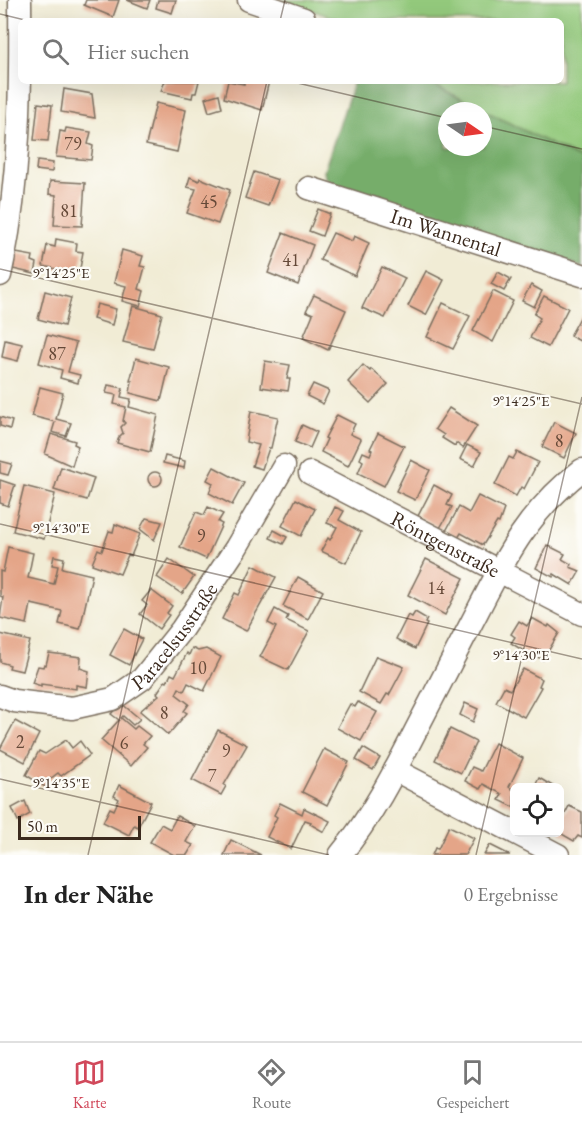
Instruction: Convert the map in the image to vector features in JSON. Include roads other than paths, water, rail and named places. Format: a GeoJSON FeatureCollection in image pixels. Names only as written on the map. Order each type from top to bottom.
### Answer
{"type":"FeatureCollection","features":[{"type":"Feature","properties":{"kind":"street"},"geometry":{"type":"LineString","coordinates":[[20,0],[20,18]]}},
{"type":"Feature","properties":{"kind":"street"},"geometry":{"type":"LineString","coordinates":[[249,0],[298,18]]}},
{"type":"Feature","properties":{"kind":"street"},"geometry":{"type":"LineString","coordinates":[[0,275],[15,175],[21,84]]}},
{"type":"Feature","properties":{"kind":"street","name":"Im Wannental"},"geometry":{"type":"LineString","coordinates":[[309,188],[582,275]]}},
{"type":"Feature","properties":{"kind":"street","name":"Paracelsusstraße"},"geometry":{"type":"LineString","coordinates":[[0,696],[14,701],[72,708],[113,699],[142,679],[182,629],[236,548],[284,466]]}},
{"type":"Feature","properties":{"kind":"street"},"geometry":{"type":"LineString","coordinates":[[340,855],[395,771],[498,570],[523,529],[548,500],[582,470]]}},
{"type":"Feature","properties":{"kind":"street","name":"Röntgenstraße"},"geometry":{"type":"LineString","coordinates":[[310,473],[582,614]]}},
{"type":"Feature","properties":{"kind":"street"},"geometry":{"type":"LineString","coordinates":[[395,771],[558,855]]}}]}
